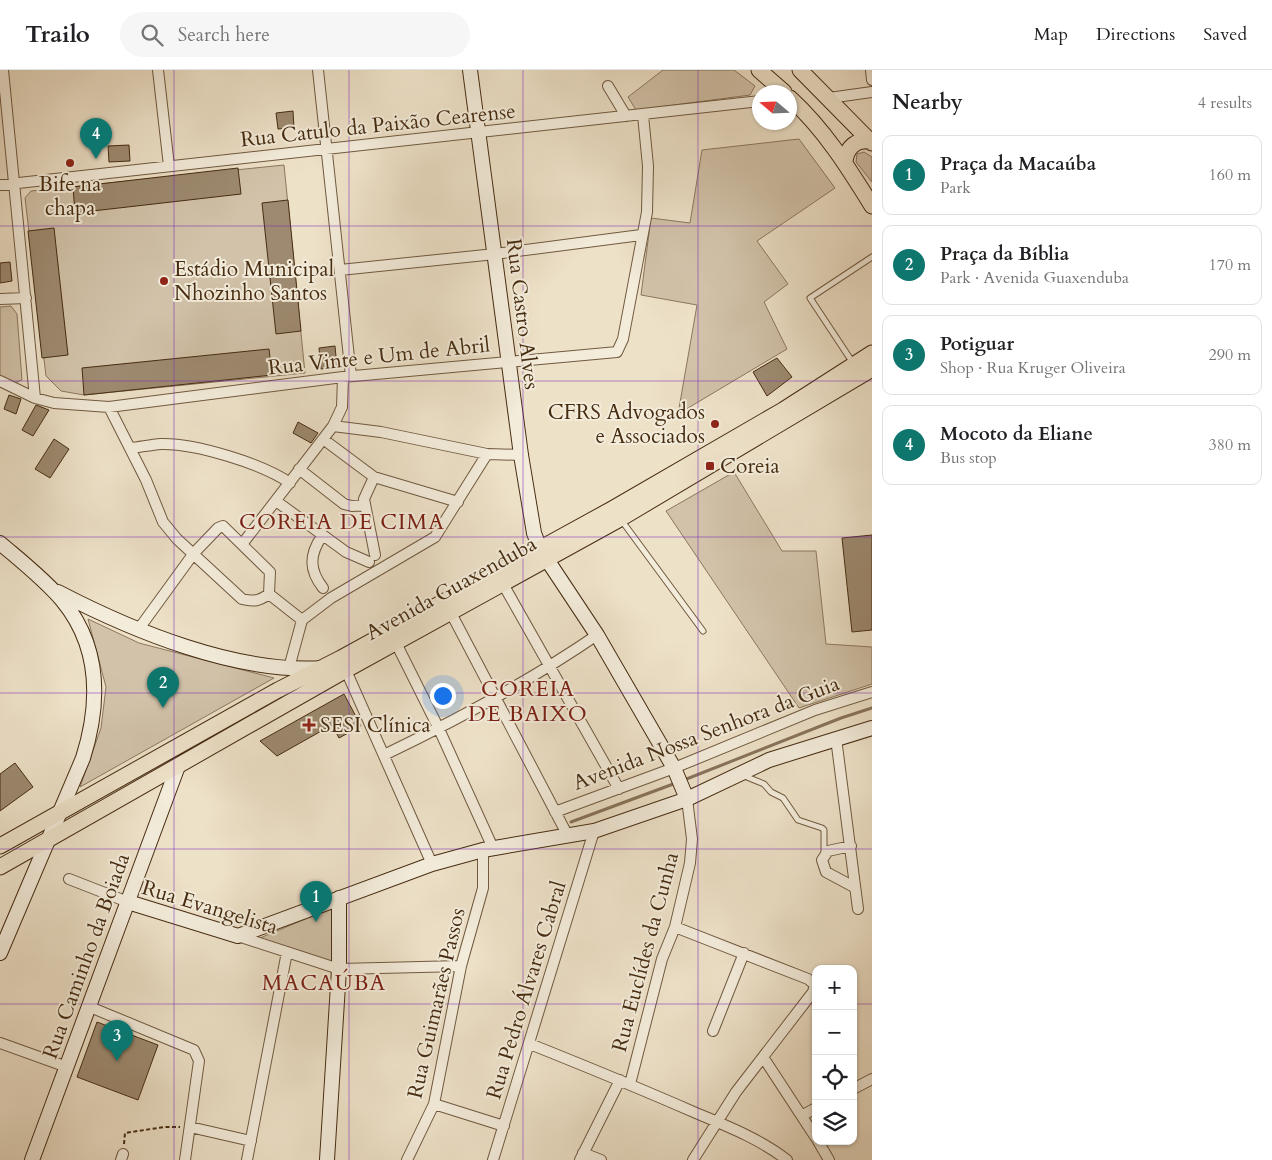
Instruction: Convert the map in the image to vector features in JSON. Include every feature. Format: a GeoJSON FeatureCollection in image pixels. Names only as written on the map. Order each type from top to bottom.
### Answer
{"type":"FeatureCollection","features":[{"type":"Feature","properties":{"kind":"main road"},"geometry":{"type":"LineString","coordinates":[[759,70],[776,85]]}},
{"type":"Feature","properties":{"kind":"main road"},"geometry":{"type":"LineString","coordinates":[[797,86],[804,74],[871,142]]}},
{"type":"Feature","properties":{"kind":"main road"},"geometry":{"type":"LineString","coordinates":[[797,105],[810,117],[845,161],[872,206]]}},
{"type":"Feature","properties":{"kind":"main road"},"geometry":{"type":"LineString","coordinates":[[845,161],[848,150],[853,144],[861,141],[871,142]]}},
{"type":"Feature","properties":{"kind":"main road","name":"Avenida Guaxenduba"},"geometry":{"type":"LineString","coordinates":[[616,514],[872,353]]}},
{"type":"Feature","properties":{"kind":"main road","name":"Avenida Guaxenduba"},"geometry":{"type":"LineString","coordinates":[[0,867],[178,766],[343,664],[616,514],[872,369]]}},
{"type":"Feature","properties":{"kind":"main road","name":"Avenida Guaxenduba"},"geometry":{"type":"LineString","coordinates":[[0,846],[278,690],[323,668],[343,664],[396,643],[503,584],[544,554]]}},
{"type":"Feature","properties":{"kind":"main road"},"geometry":{"type":"LineString","coordinates":[[178,766],[179,757],[186,747],[263,704],[278,690]]}},
{"type":"Feature","properties":{"kind":"main road"},"geometry":{"type":"LineString","coordinates":[[25,832],[36,832],[49,840]]}},
{"type":"Feature","properties":{"kind":"street"},"geometry":{"type":"LineString","coordinates":[[3,70],[36,398]]}},
{"type":"Feature","properties":{"kind":"street"},"geometry":{"type":"LineString","coordinates":[[158,70],[169,166]]}},
{"type":"Feature","properties":{"kind":"street"},"geometry":{"type":"LineString","coordinates":[[242,543],[333,426],[342,407],[347,376],[340,270],[318,70]]}},
{"type":"Feature","properties":{"kind":"street","name":"Rua Castro Alves"},"geometry":{"type":"LineString","coordinates":[[470,70],[521,455],[534,533],[544,554],[597,635],[675,771],[686,796]]}},
{"type":"Feature","properties":{"kind":"street"},"geometry":{"type":"LineString","coordinates":[[871,70],[872,80]]}},
{"type":"Feature","properties":{"kind":"street"},"geometry":{"type":"LineString","coordinates":[[608,86],[626,116]]}},
{"type":"Feature","properties":{"kind":"street"},"geometry":{"type":"LineString","coordinates":[[829,98],[872,92]]}},
{"type":"Feature","properties":{"kind":"street","name":"Rua Catulo da Paixão Cearense"},"geometry":{"type":"LineString","coordinates":[[0,185],[752,102]]}},
{"type":"Feature","properties":{"kind":"street","name":"Rua Vinte e Um de Abril"},"geometry":{"type":"LineString","coordinates":[[0,381],[36,398],[54,403],[109,408],[347,376],[616,352],[623,339],[648,192],[648,166],[643,115]]}},
{"type":"Feature","properties":{"kind":"street"},"geometry":{"type":"LineString","coordinates":[[340,270],[495,254],[641,235]]}},
{"type":"Feature","properties":{"kind":"street"},"geometry":{"type":"LineString","coordinates":[[0,299],[26,298]]}},
{"type":"Feature","properties":{"kind":"street"},"geometry":{"type":"LineString","coordinates":[[109,408],[130,448],[163,522],[177,539],[242,599],[260,600],[269,594]]}},
{"type":"Feature","properties":{"kind":"street"},"geometry":{"type":"LineString","coordinates":[[333,426],[381,432],[487,454],[521,455]]}},
{"type":"Feature","properties":{"kind":"street"},"geometry":{"type":"LineString","coordinates":[[323,439],[374,477],[458,502]]}},
{"type":"Feature","properties":{"kind":"street"},"geometry":{"type":"LineString","coordinates":[[130,448],[161,444],[187,446],[260,466],[290,483]]}},
{"type":"Feature","properties":{"kind":"street"},"geometry":{"type":"LineString","coordinates":[[289,668],[302,620],[331,598],[429,543],[442,528],[487,454]]}},
{"type":"Feature","properties":{"kind":"street"},"geometry":{"type":"LineString","coordinates":[[299,469],[344,504],[352,506],[365,505]]}},
{"type":"Feature","properties":{"kind":"street"},"geometry":{"type":"LineString","coordinates":[[276,501],[346,552],[372,558],[365,505],[366,492],[374,477]]}},
{"type":"Feature","properties":{"kind":"street"},"geometry":{"type":"LineString","coordinates":[[138,630],[194,553],[211,533],[223,526],[270,572],[269,594]]}},
{"type":"Feature","properties":{"kind":"street"},"geometry":{"type":"LineString","coordinates":[[322,536],[315,546],[312,562],[315,578],[323,588]]}},
{"type":"Feature","properties":{"kind":"street"},"geometry":{"type":"LineString","coordinates":[[2,548],[53,590],[138,630],[220,655],[289,668],[323,668]]}},
{"type":"Feature","properties":{"kind":"street"},"geometry":{"type":"LineString","coordinates":[[503,584],[619,789]]}},
{"type":"Feature","properties":{"kind":"street"},"geometry":{"type":"LineString","coordinates":[[0,952],[4,932],[49,840],[90,737],[96,702],[96,687],[91,661],[77,624],[53,590]]}},
{"type":"Feature","properties":{"kind":"street"},"geometry":{"type":"LineString","coordinates":[[269,594],[302,620]]}},
{"type":"Feature","properties":{"kind":"street"},"geometry":{"type":"LineString","coordinates":[[451,613],[568,836]]}},
{"type":"Feature","properties":{"kind":"street"},"geometry":{"type":"LineString","coordinates":[[384,755],[439,729],[550,667],[597,635]]}},
{"type":"Feature","properties":{"kind":"street"},"geometry":{"type":"LineString","coordinates":[[396,643],[439,729],[488,849]]}},
{"type":"Feature","properties":{"kind":"street"},"geometry":{"type":"LineString","coordinates":[[343,664],[432,864]]}},
{"type":"Feature","properties":{"kind":"street","name":"Avenida Nossa Senhora da Guia"},"geometry":{"type":"LineString","coordinates":[[555,812],[675,771],[815,710],[872,692]]}},
{"type":"Feature","properties":{"kind":"street"},"geometry":{"type":"LineString","coordinates":[[238,936],[432,864],[488,849],[594,831],[686,796],[769,760],[872,728]]}},
{"type":"Feature","properties":{"kind":"street"},"geometry":{"type":"LineString","coordinates":[[836,738],[858,909]]}},
{"type":"Feature","properties":{"kind":"street","name":"Rua Caminho da Boiada"},"geometry":{"type":"LineString","coordinates":[[32,1160],[178,766]]}},
{"type":"Feature","properties":{"kind":"street","name":"Rua Euclídes da Cunha"},"geometry":{"type":"LineString","coordinates":[[582,1157],[625,1082],[662,959],[675,927],[690,863],[692,819],[686,796]]}},
{"type":"Feature","properties":{"kind":"street","name":"Rua Pedro Álvares Cabral"},"geometry":{"type":"LineString","coordinates":[[493,1160],[594,831]]}},
{"type":"Feature","properties":{"kind":"street"},"geometry":{"type":"LineString","coordinates":[[850,846],[824,854],[822,860],[826,872],[854,887]]}},
{"type":"Feature","properties":{"kind":"street","name":"Rua Guimarães Passos"},"geometry":{"type":"LineString","coordinates":[[407,1160],[434,1104],[461,966],[483,888],[488,849]]}},
{"type":"Feature","properties":{"kind":"street","name":"Rua Evangelista"},"geometry":{"type":"LineString","coordinates":[[69,879],[128,902],[338,968],[461,966]]}},
{"type":"Feature","properties":{"kind":"street"},"geometry":{"type":"LineString","coordinates":[[327,1160],[338,968],[339,898]]}},
{"type":"Feature","properties":{"kind":"street"},"geometry":{"type":"LineString","coordinates":[[675,927],[808,979],[815,985],[813,992],[716,1122],[693,1160]]}},
{"type":"Feature","properties":{"kind":"street"},"geometry":{"type":"LineString","coordinates":[[248,1160],[287,952]]}},
{"type":"Feature","properties":{"kind":"street"},"geometry":{"type":"LineString","coordinates":[[713,1031],[744,953]]}},
{"type":"Feature","properties":{"kind":"street"},"geometry":{"type":"LineString","coordinates":[[90,1007],[194,1050],[199,1060],[186,1160]]}},
{"type":"Feature","properties":{"kind":"street"},"geometry":{"type":"LineString","coordinates":[[0,1044],[66,1067]]}},
{"type":"Feature","properties":{"kind":"street"},"geometry":{"type":"LineString","coordinates":[[530,1044],[625,1082],[756,1140],[787,1160]]}},
{"type":"Feature","properties":{"kind":"street"},"geometry":{"type":"LineString","coordinates":[[763,1057],[812,1131]]}},
{"type":"Feature","properties":{"kind":"street"},"geometry":{"type":"LineString","coordinates":[[857,1087],[872,1079]]}},
{"type":"Feature","properties":{"kind":"street"},"geometry":{"type":"LineString","coordinates":[[434,1104],[504,1126]]}},
{"type":"Feature","properties":{"kind":"street"},"geometry":{"type":"LineString","coordinates":[[802,1115],[812,1110]]}},
{"type":"Feature","properties":{"kind":"street"},"geometry":{"type":"LineString","coordinates":[[190,1127],[252,1141]]}},
{"type":"Feature","properties":{"kind":"street"},"geometry":{"type":"LineString","coordinates":[[820,1145],[829,1160]]}},
{"type":"Feature","properties":{"kind":"street"},"geometry":{"type":"LineString","coordinates":[[582,1157],[601,1160]]}},
{"type":"Feature","properties":{"kind":"lane"},"geometry":{"type":"LineString","coordinates":[[854,365],[810,298],[872,257]]}},
{"type":"Feature","properties":{"kind":"lane"},"geometry":{"type":"LineString","coordinates":[[616,514],[703,631]]}},
{"type":"Feature","properties":{"kind":"lane"},"geometry":{"type":"LineString","coordinates":[[323,588],[331,598]]}},
{"type":"Feature","properties":{"kind":"lane"},"geometry":{"type":"LineString","coordinates":[[739,774],[764,784],[771,792],[783,798],[798,820],[822,828],[824,854]]}},
{"type":"Feature","properties":{"kind":"path"},"geometry":{"type":"LineString","coordinates":[[122,1157],[125,1133],[164,1127],[190,1127]]}},
{"type":"Feature","properties":{"kind":"shaded area"},"geometry":{"type":"Polygon","coordinates":[[[663,70],[734,70],[754,85],[752,85],[750,95],[636,110],[628,97],[663,70]]]}},
{"type":"Feature","properties":{"kind":"shaded area"},"geometry":{"type":"Polygon","coordinates":[[[799,139],[835,188],[757,241],[788,284],[764,302],[787,349],[678,414],[697,305],[641,295],[651,218],[690,223],[702,150],[799,139]]]}},
{"type":"Feature","properties":{"kind":"shaded area"},"geometry":{"type":"Polygon","coordinates":[[[864,152],[872,157],[872,182],[856,162],[857,154],[864,152]]]}},
{"type":"Feature","properties":{"kind":"shaded area","name":"Estádio Municipal Nhozinho Santos"},"geometry":{"type":"Polygon","coordinates":[[[284,165],[305,373],[84,395],[61,391],[46,376],[25,198],[31,191],[284,165]]]}},
{"type":"Feature","properties":{"kind":"shaded area"},"geometry":{"type":"Polygon","coordinates":[[[11,306],[17,314],[22,380],[14,383],[0,376],[0,307],[11,306]]]}},
{"type":"Feature","properties":{"kind":"shaded area"},"geometry":{"type":"Polygon","coordinates":[[[734,472],[782,551],[816,551],[826,644],[872,647],[872,684],[799,708],[666,511],[734,472]]]}},
{"type":"Feature","properties":{"kind":"shaded area"},"geometry":{"type":"Polygon","coordinates":[[[88,619],[139,643],[274,678],[80,787],[101,728],[106,687],[88,619]]]}},
{"type":"Feature","properties":{"kind":"shaded area"},"geometry":{"type":"Polygon","coordinates":[[[334,907],[334,963],[260,938],[334,907]]]}},
{"type":"Feature","properties":{"kind":"building"},"geometry":{"type":"Polygon","coordinates":[[[293,111],[294,128],[278,129],[276,113],[293,111]]]}},
{"type":"Feature","properties":{"kind":"building"},"geometry":{"type":"Polygon","coordinates":[[[129,145],[130,161],[109,162],[108,146],[129,145]]]}},
{"type":"Feature","properties":{"kind":"building"},"geometry":{"type":"Polygon","coordinates":[[[238,168],[241,194],[75,213],[73,187],[238,168]]]}},
{"type":"Feature","properties":{"kind":"building"},"geometry":{"type":"Polygon","coordinates":[[[288,200],[301,331],[276,334],[262,203],[288,200]]]}},
{"type":"Feature","properties":{"kind":"building"},"geometry":{"type":"Polygon","coordinates":[[[54,228],[68,355],[42,358],[28,231],[54,228]]]}},
{"type":"Feature","properties":{"kind":"building"},"geometry":{"type":"Polygon","coordinates":[[[10,262],[12,281],[0,283],[0,263],[10,262]]]}},
{"type":"Feature","properties":{"kind":"building"},"geometry":{"type":"Polygon","coordinates":[[[335,346],[337,367],[321,369],[319,348],[335,346]]]}},
{"type":"Feature","properties":{"kind":"building"},"geometry":{"type":"Polygon","coordinates":[[[269,349],[272,375],[84,395],[82,368],[269,349]]]}},
{"type":"Feature","properties":{"kind":"building"},"geometry":{"type":"Polygon","coordinates":[[[777,358],[792,377],[767,396],[753,372],[777,358]]]}},
{"type":"Feature","properties":{"kind":"building"},"geometry":{"type":"Polygon","coordinates":[[[9,395],[21,399],[16,414],[4,409],[9,395]]]}},
{"type":"Feature","properties":{"kind":"building"},"geometry":{"type":"Polygon","coordinates":[[[36,405],[49,410],[33,436],[22,430],[36,405]]]}},
{"type":"Feature","properties":{"kind":"building"},"geometry":{"type":"Polygon","coordinates":[[[298,422],[318,433],[311,443],[293,433],[298,422]]]}},
{"type":"Feature","properties":{"kind":"building"},"geometry":{"type":"Polygon","coordinates":[[[54,439],[69,449],[50,478],[35,469],[54,439]]]}},
{"type":"Feature","properties":{"kind":"building"},"geometry":{"type":"Polygon","coordinates":[[[872,535],[872,630],[852,632],[842,538],[872,535]]]}},
{"type":"Feature","properties":{"kind":"building","name":"SESI Clínica"},"geometry":{"type":"Polygon","coordinates":[[[344,694],[361,726],[339,738],[332,725],[277,756],[260,741],[344,694]]]}},
{"type":"Feature","properties":{"kind":"building"},"geometry":{"type":"Polygon","coordinates":[[[15,763],[33,787],[0,811],[0,774],[15,763]]]}},
{"type":"Feature","properties":{"kind":"building"},"geometry":{"type":"Polygon","coordinates":[[[97,1022],[158,1045],[138,1100],[77,1077],[97,1022]]]}},
{"type":"Feature","properties":{"kind":"waterway"},"geometry":{"type":"LineString","coordinates":[[684,780],[841,718],[872,708]]}},
{"type":"Feature","properties":{"kind":"waterway"},"geometry":{"type":"LineString","coordinates":[[571,822],[676,783]]}},
{"type":"Feature","properties":{"kind":"place","name":"Mocoto da Eliane"},"geometry":{"type":"Point","coordinates":[96,159]}},
{"type":"Feature","properties":{"kind":"place","name":"Bife na chapa"},"geometry":{"type":"Point","coordinates":[70,163]}},
{"type":"Feature","properties":{"kind":"place","name":"Estádio Municipal Nhozinho Santos"},"geometry":{"type":"Point","coordinates":[164,281]}},
{"type":"Feature","properties":{"kind":"place","name":"CFRS Advogados e Associados"},"geometry":{"type":"Point","coordinates":[715,424]}},
{"type":"Feature","properties":{"kind":"place","name":"Coreia"},"geometry":{"type":"Point","coordinates":[710,466]}},
{"type":"Feature","properties":{"kind":"place","name":"Praça da Bíblia"},"geometry":{"type":"Point","coordinates":[163,708]}},
{"type":"Feature","properties":{"kind":"place","name":"SESI Clínica"},"geometry":{"type":"Point","coordinates":[309,725]}},
{"type":"Feature","properties":{"kind":"place","name":"Praça da Macaúba"},"geometry":{"type":"Point","coordinates":[316,922]}},
{"type":"Feature","properties":{"kind":"place","name":"Potiguar"},"geometry":{"type":"Point","coordinates":[117,1061]}},
{"type":"Feature","properties":{"kind":"district","name":"COREIA DE CIMA"},"geometry":{"type":"Point","coordinates":[342,521]}},
{"type":"Feature","properties":{"kind":"district","name":"COREIA DE BAIXO"},"geometry":{"type":"Point","coordinates":[528,700]}},
{"type":"Feature","properties":{"kind":"district","name":"MACAÚBA"},"geometry":{"type":"Point","coordinates":[324,982]}}]}
